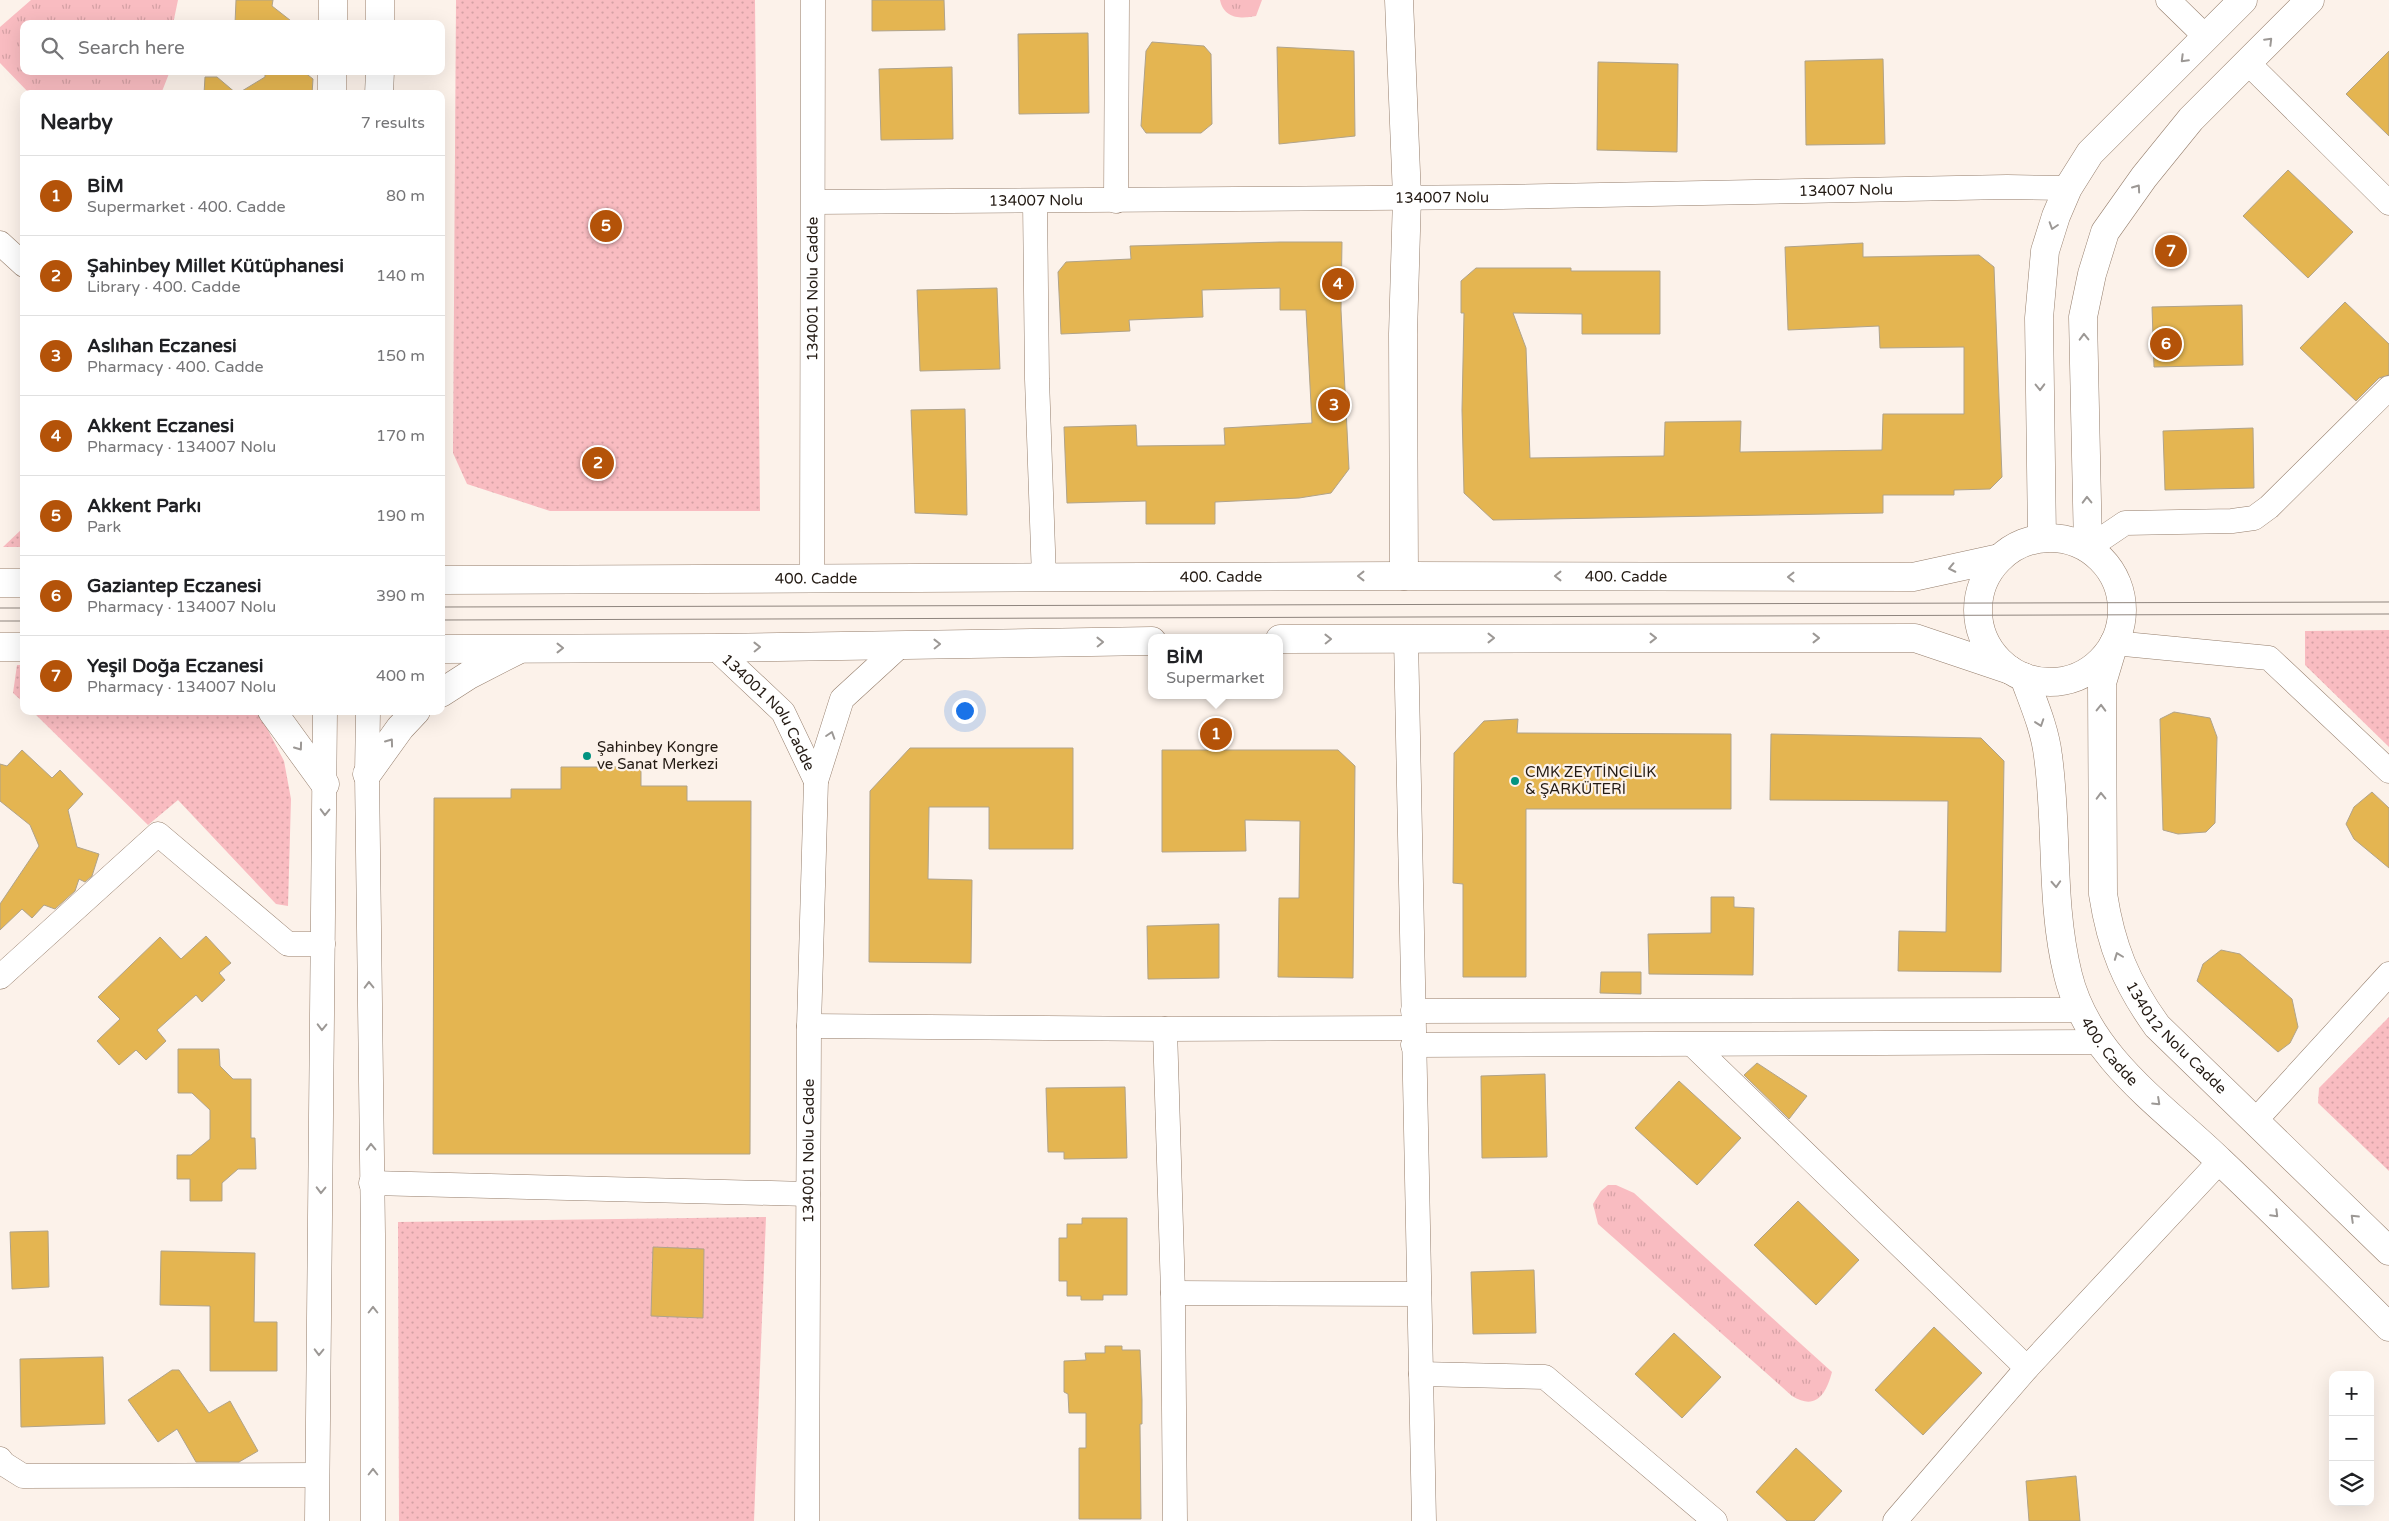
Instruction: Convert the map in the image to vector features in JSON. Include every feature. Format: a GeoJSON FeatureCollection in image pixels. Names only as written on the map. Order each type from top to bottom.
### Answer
{"type":"FeatureCollection","features":[{"type":"Feature","properties":{"kind":"main road"},"geometry":{"type":"LineString","coordinates":[[333,0],[333,20]]}},
{"type":"Feature","properties":{"kind":"main road"},"geometry":{"type":"LineString","coordinates":[[380,0],[380,20]]}},
{"type":"Feature","properties":{"kind":"main road"},"geometry":{"type":"LineString","coordinates":[[1399,0],[1407,197],[1403,334],[1404,576]]}},
{"type":"Feature","properties":{"kind":"main road"},"geometry":{"type":"LineString","coordinates":[[2042,538],[2039,318],[2045,251],[2068,188],[2090,153],[2243,0]]}},
{"type":"Feature","properties":{"kind":"main road"},"geometry":{"type":"LineString","coordinates":[[2088,548],[2084,317],[2092,274],[2105,232],[2144,177],[2191,119],[2310,0]]}},
{"type":"Feature","properties":{"kind":"main road"},"geometry":{"type":"LineString","coordinates":[[332,75],[332,90]]}},
{"type":"Feature","properties":{"kind":"main road"},"geometry":{"type":"LineString","coordinates":[[380,75],[380,90]]}},
{"type":"Feature","properties":{"kind":"main road"},"geometry":{"type":"LineString","coordinates":[[1283,640],[1406,638],[1915,638],[2017,673],[2044,682],[2065,680],[2079,676],[2102,660],[2114,643],[2122,615],[2122,602],[2116,580],[2105,562],[2088,548],[2066,539],[2042,538],[2029,541],[2000,558],[1987,575],[1980,595],[1978,616],[1984,637],[1991,649],[2017,673]]}},
{"type":"Feature","properties":{"kind":"main road","name":"400. Cadde"},"geometry":{"type":"LineString","coordinates":[[448,575],[812,578],[1913,577],[2000,558]]}},
{"type":"Feature","properties":{"kind":"main road"},"geometry":{"type":"LineString","coordinates":[[0,583],[20,583]]}},
{"type":"Feature","properties":{"kind":"main road"},"geometry":{"type":"LineString","coordinates":[[445,649],[715,648],[1148,641]]}},
{"type":"Feature","properties":{"kind":"main road","name":"134012 Nolu Cadde"},"geometry":{"type":"LineString","coordinates":[[2114,643],[2102,683],[2100,756],[2103,894],[2107,920],[2124,974],[2157,1026],[2389,1251]]}},
{"type":"Feature","properties":{"kind":"main road"},"geometry":{"type":"LineString","coordinates":[[0,647],[20,647]]}},
{"type":"Feature","properties":{"kind":"main road"},"geometry":{"type":"LineString","coordinates":[[445,690],[469,675],[521,648]]}},
{"type":"Feature","properties":{"kind":"main road","name":"400. Cadde"},"geometry":{"type":"LineString","coordinates":[[2017,673],[2047,748],[2061,941],[2068,976],[2080,1010],[2099,1042],[2119,1067],[2220,1161],[2389,1327]]}},
{"type":"Feature","properties":{"kind":"main road"},"geometry":{"type":"LineString","coordinates":[[275,715],[326,784]]}},
{"type":"Feature","properties":{"kind":"main road"},"geometry":{"type":"LineString","coordinates":[[367,774],[400,728],[412,715]]}},
{"type":"Feature","properties":{"kind":"street","name":"134001 Nolu Cadde"},"geometry":{"type":"LineString","coordinates":[[812,578],[813,0]]}},
{"type":"Feature","properties":{"kind":"street"},"geometry":{"type":"LineString","coordinates":[[1116,201],[1117,0]]}},
{"type":"Feature","properties":{"kind":"street"},"geometry":{"type":"LineString","coordinates":[[2168,0],[2206,37]]}},
{"type":"Feature","properties":{"kind":"street"},"geometry":{"type":"LineString","coordinates":[[2247,62],[2389,203]]}},
{"type":"Feature","properties":{"kind":"street","name":"134007 Nolu"},"geometry":{"type":"LineString","coordinates":[[814,202],[1035,202],[1512,197],[1997,187],[2068,188]]}},
{"type":"Feature","properties":{"kind":"street"},"geometry":{"type":"LineString","coordinates":[[1035,202],[1037,379],[1044,578]]}},
{"type":"Feature","properties":{"kind":"street"},"geometry":{"type":"LineString","coordinates":[[0,243],[20,261]]}},
{"type":"Feature","properties":{"kind":"street"},"geometry":{"type":"LineString","coordinates":[[2088,548],[2125,523],[2232,521],[2254,518],[2269,507],[2389,388]]}},
{"type":"Feature","properties":{"kind":"street"},"geometry":{"type":"LineString","coordinates":[[1406,638],[1424,1521]]}},
{"type":"Feature","properties":{"kind":"street"},"geometry":{"type":"LineString","coordinates":[[2114,643],[2269,658],[2389,771]]}},
{"type":"Feature","properties":{"kind":"street","name":"134001 Nolu Cadde"},"geometry":{"type":"LineString","coordinates":[[807,1521],[809,1026],[816,781],[842,699],[902,644]]}},
{"type":"Feature","properties":{"kind":"street","name":"134001 Nolu Cadde"},"geometry":{"type":"LineString","coordinates":[[715,648],[783,712],[816,781]]}},
{"type":"Feature","properties":{"kind":"street"},"geometry":{"type":"LineString","coordinates":[[317,1521],[326,784],[325,715]]}},
{"type":"Feature","properties":{"kind":"street"},"geometry":{"type":"LineString","coordinates":[[368,715],[373,1521]]}},
{"type":"Feature","properties":{"kind":"street"},"geometry":{"type":"LineString","coordinates":[[0,977],[158,834],[288,944],[324,944]]}},
{"type":"Feature","properties":{"kind":"street"},"geometry":{"type":"LineString","coordinates":[[2254,1122],[2389,974]]}},
{"type":"Feature","properties":{"kind":"street"},"geometry":{"type":"LineString","coordinates":[[809,1026],[1165,1029],[1413,1028],[2080,1010]]}},
{"type":"Feature","properties":{"kind":"street"},"geometry":{"type":"LineString","coordinates":[[1413,1028],[1693,1045],[2099,1042]]}},
{"type":"Feature","properties":{"kind":"street"},"geometry":{"type":"LineString","coordinates":[[1165,1029],[1173,1292],[1176,1521]]}},
{"type":"Feature","properties":{"kind":"street"},"geometry":{"type":"LineString","coordinates":[[1693,1045],[2027,1368]]}},
{"type":"Feature","properties":{"kind":"street"},"geometry":{"type":"LineString","coordinates":[[1895,1521],[2027,1368],[2220,1161]]}},
{"type":"Feature","properties":{"kind":"street"},"geometry":{"type":"LineString","coordinates":[[371,1183],[808,1194]]}},
{"type":"Feature","properties":{"kind":"street"},"geometry":{"type":"LineString","coordinates":[[1173,1292],[1419,1294]]}},
{"type":"Feature","properties":{"kind":"street"},"geometry":{"type":"LineString","coordinates":[[1421,1374],[1545,1377],[1714,1521]]}},
{"type":"Feature","properties":{"kind":"street"},"geometry":{"type":"LineString","coordinates":[[0,1459],[4,1464],[23,1476],[317,1475]]}},
{"type":"Feature","properties":{"kind":"green space"},"geometry":{"type":"Polygon","coordinates":[[[31,0],[178,0],[174,20],[20,20],[20,75],[168,75],[163,90],[26,90],[0,63],[0,27],[31,0]]]}},
{"type":"Feature","properties":{"kind":"green space"},"geometry":{"type":"Polygon","coordinates":[[[456,0],[755,0],[760,511],[550,511],[467,484],[453,453],[456,0]]]}},
{"type":"Feature","properties":{"kind":"green space"},"geometry":{"type":"Polygon","coordinates":[[[1220,0],[1262,0],[1256,16],[1239,17],[1225,11],[1220,0]]]}},
{"type":"Feature","properties":{"kind":"green space"},"geometry":{"type":"Polygon","coordinates":[[[20,531],[20,547],[3,547],[20,531]]]}},
{"type":"Feature","properties":{"kind":"green space"},"geometry":{"type":"Polygon","coordinates":[[[2389,630],[2389,747],[2305,665],[2305,631],[2389,630]]]}},
{"type":"Feature","properties":{"kind":"green space"},"geometry":{"type":"Polygon","coordinates":[[[17,665],[20,665],[20,699],[13,693],[17,665]]]}},
{"type":"Feature","properties":{"kind":"green space"},"geometry":{"type":"Polygon","coordinates":[[[36,715],[260,715],[284,761],[291,799],[288,906],[276,904],[178,800],[148,825],[36,715]]]}},
{"type":"Feature","properties":{"kind":"green space"},"geometry":{"type":"Polygon","coordinates":[[[2389,1017],[2389,1171],[2318,1103],[2319,1088],[2389,1017]]]}},
{"type":"Feature","properties":{"kind":"green space"},"geometry":{"type":"Polygon","coordinates":[[[1608,1185],[1616,1185],[1634,1193],[1832,1372],[1827,1387],[1819,1398],[1808,1402],[1792,1396],[1598,1224],[1593,1204],[1601,1191],[1608,1185]]]}},
{"type":"Feature","properties":{"kind":"green space"},"geometry":{"type":"Polygon","coordinates":[[[766,1217],[754,1521],[399,1521],[398,1222],[766,1217]]]}},
{"type":"Feature","properties":{"kind":"building"},"geometry":{"type":"Polygon","coordinates":[[[236,0],[273,0],[272,6],[290,20],[235,20],[236,0]]]}},
{"type":"Feature","properties":{"kind":"building"},"geometry":{"type":"Polygon","coordinates":[[[872,0],[944,0],[945,30],[872,31],[872,0]]]}},
{"type":"Feature","properties":{"kind":"building"},"geometry":{"type":"Polygon","coordinates":[[[1088,33],[1089,113],[1019,114],[1018,34],[1088,33]]]}},
{"type":"Feature","properties":{"kind":"building"},"geometry":{"type":"Polygon","coordinates":[[[1152,42],[1204,46],[1211,54],[1212,124],[1201,133],[1146,133],[1141,126],[1146,51],[1152,42]]]}},
{"type":"Feature","properties":{"kind":"building"},"geometry":{"type":"Polygon","coordinates":[[[1277,47],[1354,51],[1355,136],[1279,144],[1277,47]]]}},
{"type":"Feature","properties":{"kind":"building"},"geometry":{"type":"Polygon","coordinates":[[[2389,51],[2389,136],[2346,94],[2389,51]]]}},
{"type":"Feature","properties":{"kind":"building"},"geometry":{"type":"Polygon","coordinates":[[[1883,59],[1885,144],[1806,145],[1805,61],[1883,59]]]}},
{"type":"Feature","properties":{"kind":"building"},"geometry":{"type":"Polygon","coordinates":[[[1598,62],[1678,64],[1677,152],[1597,150],[1598,62]]]}},
{"type":"Feature","properties":{"kind":"building"},"geometry":{"type":"Polygon","coordinates":[[[952,67],[953,139],[881,140],[879,69],[952,67]]]}},
{"type":"Feature","properties":{"kind":"building"},"geometry":{"type":"Polygon","coordinates":[[[265,75],[308,75],[313,79],[312,90],[244,90],[265,77],[265,75]]]}},
{"type":"Feature","properties":{"kind":"building"},"geometry":{"type":"Polygon","coordinates":[[[205,77],[217,77],[232,90],[204,90],[205,77]]]}},
{"type":"Feature","properties":{"kind":"building"},"geometry":{"type":"Polygon","coordinates":[[[2288,170],[2353,232],[2308,278],[2243,216],[2288,170]]]}},
{"type":"Feature","properties":{"kind":"building"},"geometry":{"type":"Polygon","coordinates":[[[1342,242],[1341,310],[1349,469],[1331,493],[1299,498],[1215,502],[1215,524],[1146,524],[1146,501],[1067,503],[1064,427],[1136,425],[1137,446],[1225,445],[1224,428],[1312,423],[1306,310],[1280,310],[1280,288],[1202,290],[1203,317],[1129,320],[1130,331],[1061,334],[1058,272],[1066,262],[1131,259],[1130,246],[1342,242]]]}},
{"type":"Feature","properties":{"kind":"building"},"geometry":{"type":"Polygon","coordinates":[[[1863,243],[1863,257],[1979,255],[1994,267],[2002,477],[1990,489],[1954,490],[1954,495],[1883,495],[1883,513],[1493,520],[1464,493],[1462,410],[1464,313],[1461,313],[1461,281],[1476,268],[1571,268],[1571,271],[1660,271],[1660,334],[1582,334],[1582,314],[1513,313],[1526,348],[1530,458],[1664,456],[1665,422],[1741,421],[1740,452],[1882,450],[1883,414],[1964,414],[1964,347],[1880,348],[1879,326],[1788,330],[1785,247],[1863,243]]]}},
{"type":"Feature","properties":{"kind":"building"},"geometry":{"type":"Polygon","coordinates":[[[997,288],[1000,369],[920,371],[917,290],[997,288]]]}},
{"type":"Feature","properties":{"kind":"building"},"geometry":{"type":"Polygon","coordinates":[[[2345,302],[2389,344],[2389,375],[2379,378],[2356,401],[2300,348],[2345,302]]]}},
{"type":"Feature","properties":{"kind":"building"},"geometry":{"type":"Polygon","coordinates":[[[2242,305],[2243,365],[2154,367],[2152,307],[2242,305]]]}},
{"type":"Feature","properties":{"kind":"building"},"geometry":{"type":"Polygon","coordinates":[[[965,409],[967,515],[915,513],[911,410],[965,409]]]}},
{"type":"Feature","properties":{"kind":"building"},"geometry":{"type":"Polygon","coordinates":[[[2253,428],[2254,488],[2165,490],[2163,431],[2253,428]]]}},
{"type":"Feature","properties":{"kind":"building"},"geometry":{"type":"Polygon","coordinates":[[[2174,712],[2210,718],[2217,737],[2215,823],[2206,832],[2178,834],[2163,830],[2160,719],[2174,712]]]}},
{"type":"Feature","properties":{"kind":"building"},"geometry":{"type":"Polygon","coordinates":[[[1518,719],[1517,733],[1731,734],[1731,809],[1526,809],[1526,977],[1463,977],[1463,884],[1453,883],[1454,753],[1484,721],[1518,719]]]}},
{"type":"Feature","properties":{"kind":"building"},"geometry":{"type":"Polygon","coordinates":[[[1771,734],[1981,738],[2004,761],[2001,972],[1898,971],[1899,931],[1946,932],[1948,801],[1770,800],[1771,734]]]}},
{"type":"Feature","properties":{"kind":"building"},"geometry":{"type":"Polygon","coordinates":[[[910,748],[1073,748],[1073,849],[989,849],[989,807],[929,807],[928,879],[972,880],[971,963],[869,962],[870,791],[910,748]]]}},
{"type":"Feature","properties":{"kind":"building"},"geometry":{"type":"Polygon","coordinates":[[[22,750],[52,778],[60,770],[83,794],[68,810],[77,847],[99,854],[92,876],[85,882],[79,879],[75,891],[55,909],[44,905],[32,918],[22,909],[0,930],[0,904],[39,846],[30,825],[0,801],[0,764],[7,766],[22,750]]]}},
{"type":"Feature","properties":{"kind":"building"},"geometry":{"type":"Polygon","coordinates":[[[1162,750],[1338,750],[1355,766],[1353,978],[1278,977],[1279,898],[1299,898],[1300,821],[1245,820],[1246,851],[1162,852],[1162,750]]]}},
{"type":"Feature","properties":{"kind":"building"},"geometry":{"type":"Polygon","coordinates":[[[561,767],[641,767],[641,786],[687,786],[687,801],[751,801],[750,1154],[433,1154],[434,798],[511,798],[511,789],[561,789],[561,767]]]}},
{"type":"Feature","properties":{"kind":"building"},"geometry":{"type":"Polygon","coordinates":[[[2372,792],[2389,808],[2389,868],[2354,839],[2346,824],[2354,807],[2372,792]]]}},
{"type":"Feature","properties":{"kind":"building"},"geometry":{"type":"Polygon","coordinates":[[[1711,897],[1734,897],[1734,907],[1754,908],[1753,975],[1649,974],[1648,934],[1711,933],[1711,897]]]}},
{"type":"Feature","properties":{"kind":"building"},"geometry":{"type":"Polygon","coordinates":[[[1219,924],[1219,978],[1148,979],[1147,926],[1219,924]]]}},
{"type":"Feature","properties":{"kind":"building"},"geometry":{"type":"Polygon","coordinates":[[[206,936],[231,963],[219,973],[225,980],[202,1002],[196,995],[157,1030],[166,1041],[146,1060],[136,1050],[119,1065],[97,1041],[120,1019],[98,997],[160,937],[181,959],[206,936]]]}},
{"type":"Feature","properties":{"kind":"building"},"geometry":{"type":"Polygon","coordinates":[[[2221,950],[2240,954],[2292,999],[2298,1027],[2290,1043],[2278,1052],[2197,981],[2203,964],[2221,950]]]}},
{"type":"Feature","properties":{"kind":"building"},"geometry":{"type":"Polygon","coordinates":[[[1601,972],[1641,972],[1641,994],[1600,993],[1601,972]]]}},
{"type":"Feature","properties":{"kind":"building"},"geometry":{"type":"Polygon","coordinates":[[[178,1049],[219,1049],[220,1066],[233,1079],[251,1079],[251,1138],[255,1138],[256,1169],[238,1169],[222,1183],[222,1201],[190,1201],[190,1179],[177,1179],[177,1155],[191,1155],[210,1139],[210,1110],[192,1093],[178,1093],[178,1049]]]}},
{"type":"Feature","properties":{"kind":"building"},"geometry":{"type":"Polygon","coordinates":[[[1757,1063],[1807,1096],[1789,1119],[1744,1075],[1757,1063]]]}},
{"type":"Feature","properties":{"kind":"building"},"geometry":{"type":"Polygon","coordinates":[[[1545,1074],[1547,1157],[1482,1158],[1481,1076],[1545,1074]]]}},
{"type":"Feature","properties":{"kind":"building"},"geometry":{"type":"Polygon","coordinates":[[[1679,1081],[1741,1138],[1697,1185],[1635,1128],[1679,1081]]]}},
{"type":"Feature","properties":{"kind":"building"},"geometry":{"type":"Polygon","coordinates":[[[1125,1087],[1127,1158],[1064,1159],[1064,1152],[1048,1152],[1046,1088],[1125,1087]]]}},
{"type":"Feature","properties":{"kind":"building"},"geometry":{"type":"Polygon","coordinates":[[[1798,1201],[1859,1260],[1816,1305],[1754,1245],[1798,1201]]]}},
{"type":"Feature","properties":{"kind":"building"},"geometry":{"type":"Polygon","coordinates":[[[1082,1218],[1127,1218],[1127,1295],[1103,1295],[1103,1300],[1081,1300],[1081,1296],[1067,1296],[1067,1281],[1059,1281],[1059,1238],[1067,1238],[1067,1224],[1082,1224],[1082,1218]]]}},
{"type":"Feature","properties":{"kind":"building"},"geometry":{"type":"Polygon","coordinates":[[[48,1231],[49,1287],[12,1289],[10,1232],[48,1231]]]}},
{"type":"Feature","properties":{"kind":"building"},"geometry":{"type":"Polygon","coordinates":[[[653,1247],[704,1249],[703,1318],[651,1316],[653,1247]]]}},
{"type":"Feature","properties":{"kind":"building"},"geometry":{"type":"Polygon","coordinates":[[[161,1251],[255,1253],[254,1322],[277,1322],[277,1371],[210,1371],[210,1306],[160,1305],[161,1251]]]}},
{"type":"Feature","properties":{"kind":"building"},"geometry":{"type":"Polygon","coordinates":[[[1534,1270],[1536,1333],[1473,1334],[1471,1272],[1534,1270]]]}},
{"type":"Feature","properties":{"kind":"building"},"geometry":{"type":"Polygon","coordinates":[[[1934,1327],[1982,1373],[1923,1435],[1875,1390],[1934,1327]]]}},
{"type":"Feature","properties":{"kind":"building"},"geometry":{"type":"Polygon","coordinates":[[[1674,1333],[1721,1377],[1682,1418],[1635,1374],[1674,1333]]]}},
{"type":"Feature","properties":{"kind":"building"},"geometry":{"type":"Polygon","coordinates":[[[1105,1346],[1122,1346],[1122,1350],[1140,1350],[1142,1400],[1142,1424],[1140,1424],[1141,1519],[1079,1519],[1079,1448],[1086,1448],[1086,1413],[1069,1413],[1068,1394],[1064,1392],[1064,1361],[1086,1360],[1085,1353],[1105,1353],[1105,1346]]]}},
{"type":"Feature","properties":{"kind":"building"},"geometry":{"type":"Polygon","coordinates":[[[103,1357],[105,1424],[21,1427],[20,1359],[103,1357]]]}},
{"type":"Feature","properties":{"kind":"building"},"geometry":{"type":"Polygon","coordinates":[[[172,1370],[179,1370],[209,1413],[230,1401],[258,1451],[239,1462],[196,1462],[177,1429],[158,1442],[128,1400],[172,1370]]]}},
{"type":"Feature","properties":{"kind":"building"},"geometry":{"type":"Polygon","coordinates":[[[1796,1448],[1842,1491],[1814,1521],[1787,1521],[1756,1492],[1796,1448]]]}},
{"type":"Feature","properties":{"kind":"building"},"geometry":{"type":"Polygon","coordinates":[[[2076,1476],[2080,1521],[2029,1521],[2026,1481],[2076,1476]]]}},
{"type":"Feature","properties":{"kind":"tram line"},"geometry":{"type":"LineString","coordinates":[[445,607],[2389,602]]}},
{"type":"Feature","properties":{"kind":"tram line"},"geometry":{"type":"LineString","coordinates":[[0,608],[20,608]]}},
{"type":"Feature","properties":{"kind":"tram line"},"geometry":{"type":"LineString","coordinates":[[445,620],[2389,614]]}},
{"type":"Feature","properties":{"kind":"tram line"},"geometry":{"type":"LineString","coordinates":[[0,621],[20,621]]}},
{"type":"Feature","properties":{"kind":"place","name":"Akkent Parkı"},"geometry":{"type":"Point","coordinates":[606,226]}},
{"type":"Feature","properties":{"kind":"place","name":"Yeşil Doğa Eczanesi"},"geometry":{"type":"Point","coordinates":[2171,251]}},
{"type":"Feature","properties":{"kind":"place","name":"Akkent Eczanesi"},"geometry":{"type":"Point","coordinates":[1338,284]}},
{"type":"Feature","properties":{"kind":"place","name":"Gaziantep Eczanesi"},"geometry":{"type":"Point","coordinates":[2166,344]}},
{"type":"Feature","properties":{"kind":"place","name":"Aslıhan Eczanesi"},"geometry":{"type":"Point","coordinates":[1334,405]}},
{"type":"Feature","properties":{"kind":"place","name":"Şahinbey Millet Kütüphanesi"},"geometry":{"type":"Point","coordinates":[598,463]}},
{"type":"Feature","properties":{"kind":"place","name":"BİM"},"geometry":{"type":"Point","coordinates":[1216,734]}},
{"type":"Feature","properties":{"kind":"place","name":"Şahinbey Kongre ve Sanat Merkezi"},"geometry":{"type":"Point","coordinates":[587,756]}},
{"type":"Feature","properties":{"kind":"place","name":"CMK ZEYTİNCİLİK & ŞARKÜTERİ"},"geometry":{"type":"Point","coordinates":[1515,781]}}]}
